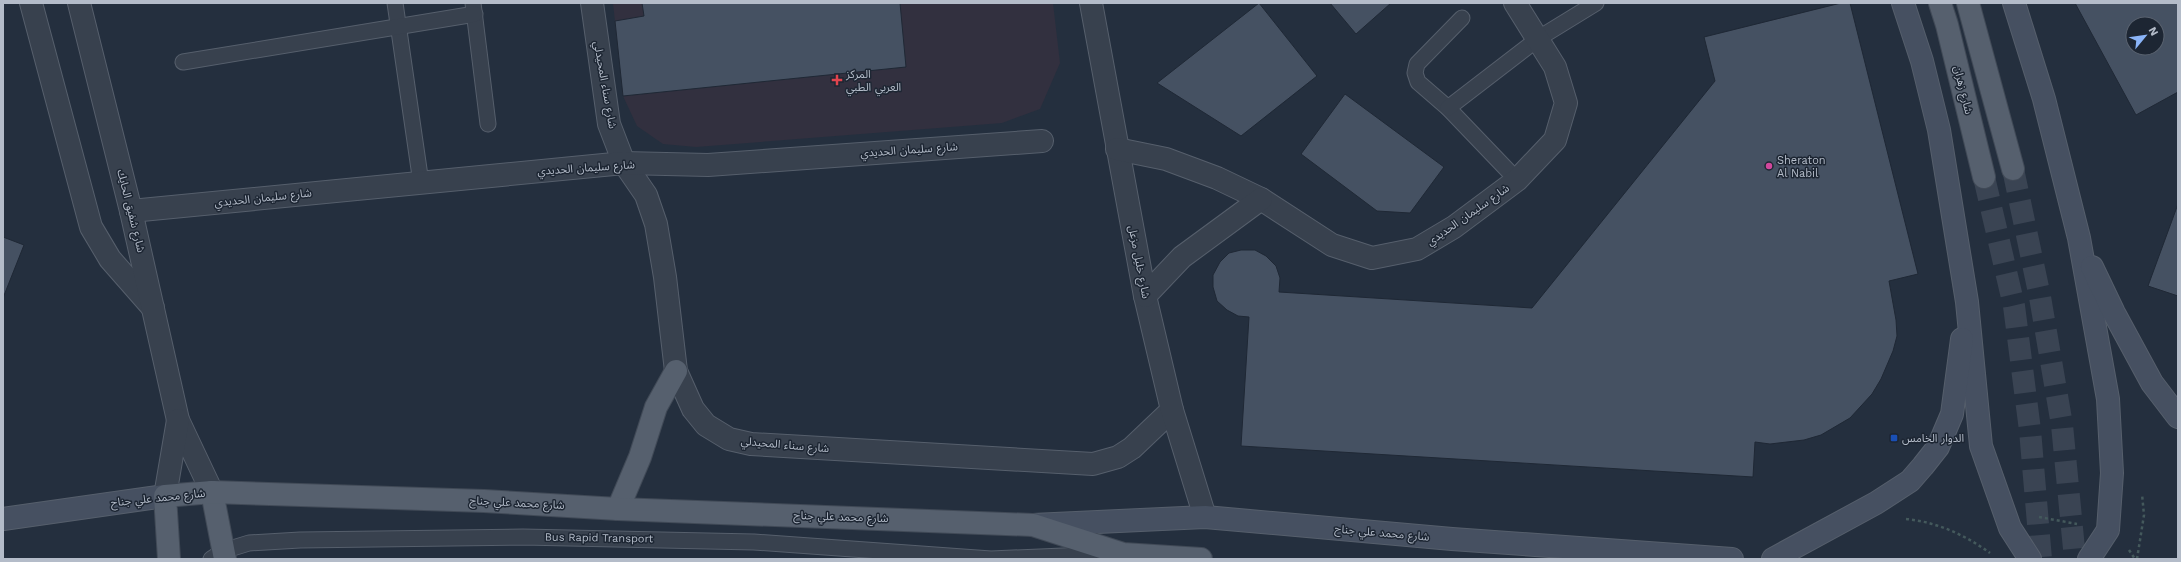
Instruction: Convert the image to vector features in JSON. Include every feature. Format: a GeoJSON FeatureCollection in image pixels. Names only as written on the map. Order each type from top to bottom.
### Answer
{"type":"FeatureCollection","features":[{"type":"Feature","properties":{"kind":"main road"},"geometry":{"type":"LineString","coordinates":[[1903,3],[1922,61],[1939,130],[1968,302],[1981,446],[2010,528],[2030,559]]}},
{"type":"Feature","properties":{"kind":"main road","name":"شارع زهران"},"geometry":{"type":"LineString","coordinates":[[1940,3],[1947,24],[1984,177]]}},
{"type":"Feature","properties":{"kind":"main road"},"geometry":{"type":"LineString","coordinates":[[1968,3],[2013,169]]}},
{"type":"Feature","properties":{"kind":"main road"},"geometry":{"type":"LineString","coordinates":[[2014,3],[2044,99],[2079,238],[2108,399],[2112,473],[2108,530],[2089,559]]}},
{"type":"Feature","properties":{"kind":"main road"},"geometry":{"type":"LineString","coordinates":[[2079,238],[2121,327],[2152,383],[2178,417]]}},
{"type":"Feature","properties":{"kind":"main road"},"geometry":{"type":"LineString","coordinates":[[1773,559],[1876,503],[1910,481],[1938,447],[1952,414],[1968,302]]}},
{"type":"Feature","properties":{"kind":"main road"},"geometry":{"type":"LineString","coordinates":[[618,509],[640,457],[656,407],[676,371]]}},
{"type":"Feature","properties":{"kind":"main road"},"geometry":{"type":"LineString","coordinates":[[212,492],[220,556]]}},
{"type":"Feature","properties":{"kind":"main road","name":"شارع محمد علي جناح"},"geometry":{"type":"LineString","coordinates":[[3,519],[166,496],[212,492],[484,501],[618,509],[1033,524],[1205,517],[1452,539],[1732,559]]}},
{"type":"Feature","properties":{"kind":"main road"},"geometry":{"type":"LineString","coordinates":[[166,496],[169,559]]}},
{"type":"Feature","properties":{"kind":"main road","name":"شارع محمد علي جناح"},"geometry":{"type":"LineString","coordinates":[[1033,524],[1123,554],[1201,559]]}},
{"type":"Feature","properties":{"kind":"street"},"geometry":{"type":"LineString","coordinates":[[31,3],[91,227],[110,259],[154,310]]}},
{"type":"Feature","properties":{"kind":"street","name":"شارع شفيق الحايك"},"geometry":{"type":"LineString","coordinates":[[79,3],[131,210],[178,420],[212,492]]}},
{"type":"Feature","properties":{"kind":"street","name":"شارع سناء المحيدلي"},"geometry":{"type":"LineString","coordinates":[[592,3],[609,124],[624,163],[646,195],[656,224],[665,277],[676,371],[693,409],[706,425],[729,440],[752,444],[1093,464],[1118,457],[1132,448],[1172,410]]}},
{"type":"Feature","properties":{"kind":"street","name":"شارع خليل مزعل"},"geometry":{"type":"LineString","coordinates":[[1091,3],[1145,296],[1172,410],[1205,517]]}},
{"type":"Feature","properties":{"kind":"street","name":"شارع سليمان الحديدي"},"geometry":{"type":"LineString","coordinates":[[1117,149],[1166,159],[1217,178],[1261,199],[1332,245],[1372,258],[1417,249],[1454,227],[1517,180],[1555,140],[1566,103],[1555,67],[1539,38],[1515,3]]}},
{"type":"Feature","properties":{"kind":"street","name":"شارع سليمان الحديدي"},"geometry":{"type":"LineString","coordinates":[[131,210],[624,163],[708,165],[1042,141]]}},
{"type":"Feature","properties":{"kind":"street"},"geometry":{"type":"LineString","coordinates":[[1145,296],[1182,257],[1261,199]]}},
{"type":"Feature","properties":{"kind":"street","name":"شارع شفيق الحايك"},"geometry":{"type":"LineString","coordinates":[[166,496],[178,420]]}},
{"type":"Feature","properties":{"kind":"lane"},"geometry":{"type":"LineString","coordinates":[[395,3],[421,183]]}},
{"type":"Feature","properties":{"kind":"lane"},"geometry":{"type":"LineString","coordinates":[[1448,108],[1539,38],[1596,3]]}},
{"type":"Feature","properties":{"kind":"lane"},"geometry":{"type":"LineString","coordinates":[[183,62],[399,26],[474,9],[488,124]]}},
{"type":"Feature","properties":{"kind":"lane"},"geometry":{"type":"LineString","coordinates":[[1462,18],[1417,64],[1415,73],[1418,82],[1448,108],[1517,180]]}},
{"type":"Feature","properties":{"kind":"lane","name":"Bus Rapid Transport"},"geometry":{"type":"LineString","coordinates":[[220,556],[249,543],[300,540],[523,537],[754,542],[991,559],[1123,554]]}},
{"type":"Feature","properties":{"kind":"path"},"geometry":{"type":"LineString","coordinates":[[2136,559],[2144,515],[2142,492]]}},
{"type":"Feature","properties":{"kind":"path"},"geometry":{"type":"LineString","coordinates":[[1898,518],[1933,525],[1959,534],[1993,556],[2010,528],[2026,514],[2108,530],[2121,539],[2136,559]]}},
{"type":"Feature","properties":{"kind":"shaded area","name":"المركز العربي الطبي"},"geometry":{"type":"Polygon","coordinates":[[[613,3],[1053,3],[1060,63],[1040,109],[1002,123],[696,147],[663,144],[637,126],[623,96],[613,3]]]}},
{"type":"Feature","properties":{"kind":"building"},"geometry":{"type":"Polygon","coordinates":[[[642,3],[900,3],[906,67],[623,96],[615,21],[644,16],[642,3]]]}},
{"type":"Feature","properties":{"kind":"building"},"geometry":{"type":"Polygon","coordinates":[[[1259,3],[1317,76],[1241,136],[1157,83],[1259,3]]]}},
{"type":"Feature","properties":{"kind":"building"},"geometry":{"type":"Polygon","coordinates":[[[1330,3],[1391,3],[1356,34],[1330,3]]]}},
{"type":"Feature","properties":{"kind":"building","name":"Sheraton Al Nabil"},"geometry":{"type":"Polygon","coordinates":[[[1841,3],[1850,3],[1918,274],[1889,281],[1896,320],[1897,336],[1893,351],[1881,379],[1872,394],[1850,418],[1821,435],[1804,440],[1770,444],[1755,442],[1753,477],[1241,446],[1249,317],[1238,316],[1227,310],[1217,301],[1213,287],[1213,275],[1220,262],[1229,253],[1241,250],[1255,250],[1266,256],[1276,266],[1280,278],[1279,292],[1532,308],[1715,81],[1704,37],[1841,3]]]}},
{"type":"Feature","properties":{"kind":"building"},"geometry":{"type":"Polygon","coordinates":[[[2075,3],[2178,3],[2178,92],[2136,115],[2075,3]]]}},
{"type":"Feature","properties":{"kind":"building"},"geometry":{"type":"Polygon","coordinates":[[[1345,94],[1444,167],[1410,213],[1377,211],[1301,154],[1345,94]]]}},
{"type":"Feature","properties":{"kind":"building"},"geometry":{"type":"Polygon","coordinates":[[[2178,204],[2178,296],[2148,286],[2178,204]]]}},
{"type":"Feature","properties":{"kind":"building"},"geometry":{"type":"Polygon","coordinates":[[[3,237],[24,245],[3,298],[3,237]]]}},
{"type":"Feature","properties":{"kind":"tunnel"},"geometry":{"type":"LineString","coordinates":[[2013,169],[2040,297],[2062,425],[2075,559]]}},
{"type":"Feature","properties":{"kind":"tunnel"},"geometry":{"type":"LineString","coordinates":[[1984,177],[2014,306],[2030,430],[2041,559]]}},
{"type":"Feature","properties":{"kind":"place","name":"المركز العربي الطبي"},"geometry":{"type":"Point","coordinates":[837,80]}},
{"type":"Feature","properties":{"kind":"place","name":"Sheraton Al Nabil"},"geometry":{"type":"Point","coordinates":[1769,166]}},
{"type":"Feature","properties":{"kind":"place","name":"الدوار الخامس"},"geometry":{"type":"Point","coordinates":[1894,438]}}]}
